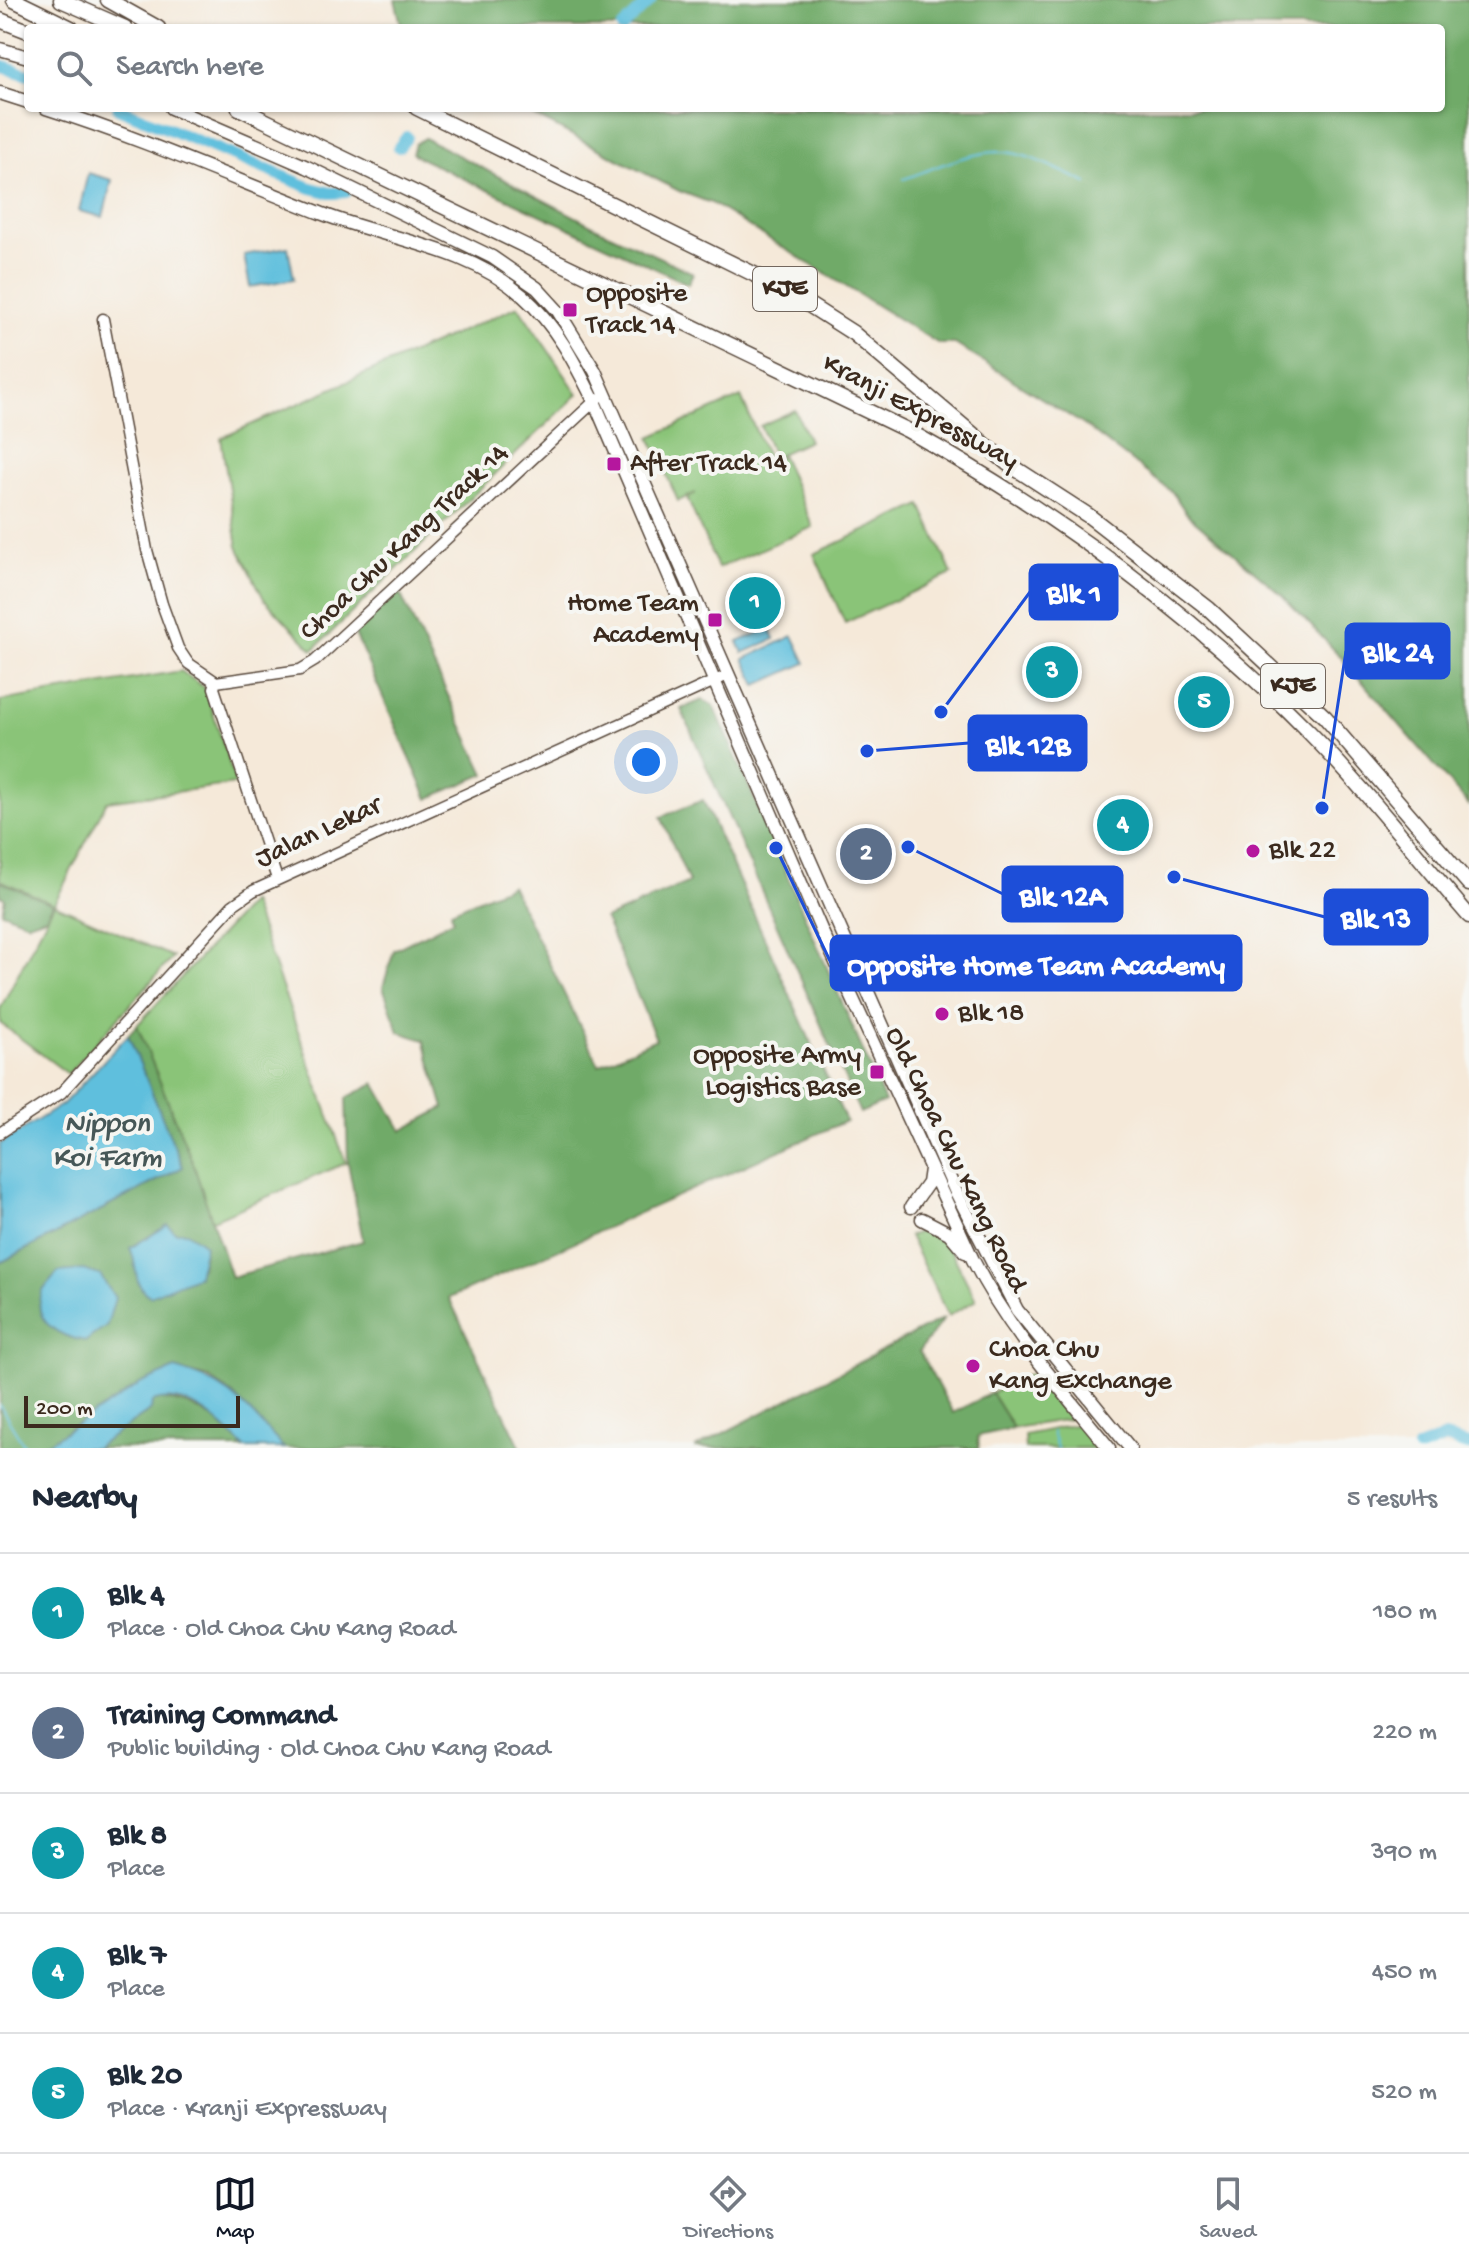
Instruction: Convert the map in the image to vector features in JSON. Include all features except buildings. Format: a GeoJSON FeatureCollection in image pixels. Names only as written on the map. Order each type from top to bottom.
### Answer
{"type":"FeatureCollection","features":[{"type":"Feature","properties":{"kind":"highway"},"geometry":{"type":"LineString","coordinates":[[14,0],[63,24]]}},
{"type":"Feature","properties":{"kind":"highway"},"geometry":{"type":"LineString","coordinates":[[61,0],[116,24]]}},
{"type":"Feature","properties":{"kind":"highway"},"geometry":{"type":"LineString","coordinates":[[108,0],[151,24]]}},
{"type":"Feature","properties":{"kind":"highway"},"geometry":{"type":"LineString","coordinates":[[0,20],[24,29]]}},
{"type":"Feature","properties":{"kind":"highway","name":"Kranji Expressway"},"geometry":{"type":"LineString","coordinates":[[247,112],[907,430],[1077,533],[1197,626],[1311,734],[1469,916]]}},
{"type":"Feature","properties":{"kind":"highway","name":"Kranji Expressway"},"geometry":{"type":"LineString","coordinates":[[425,112],[784,289],[853,333],[1007,463],[1089,516],[1209,609],[1325,717],[1469,884]]}},
{"type":"Feature","properties":{"kind":"main road"},"geometry":{"type":"LineString","coordinates":[[0,49],[24,56]]}},
{"type":"Feature","properties":{"kind":"main road"},"geometry":{"type":"LineString","coordinates":[[0,93],[24,101]]}},
{"type":"Feature","properties":{"kind":"main road","name":"Old Choa Chu Kang Road"},"geometry":{"type":"LineString","coordinates":[[57,112],[163,149],[326,215],[423,243],[481,269],[523,296],[564,344],[599,396],[728,675],[959,1200],[1000,1282],[1035,1336],[1130,1448]]}},
{"type":"Feature","properties":{"kind":"main road","name":"Old Choa Chu Kang Road"},"geometry":{"type":"LineString","coordinates":[[180,112],[427,223],[492,257],[537,288],[580,341],[713,682],[823,934],[973,1260],[992,1298],[1023,1342],[1109,1448]]}},
{"type":"Feature","properties":{"kind":"main road"},"geometry":{"type":"LineString","coordinates":[[423,243],[419,235],[427,223]]}},
{"type":"Feature","properties":{"kind":"main road"},"geometry":{"type":"LineString","coordinates":[[823,934],[830,930],[834,918]]}},
{"type":"Feature","properties":{"kind":"main road"},"geometry":{"type":"LineString","coordinates":[[911,1207],[928,1183],[930,1169]]}},
{"type":"Feature","properties":{"kind":"main road"},"geometry":{"type":"LineString","coordinates":[[922,1219],[949,1233],[973,1260]]}},
{"type":"Feature","properties":{"kind":"street"},"geometry":{"type":"LineString","coordinates":[[103,319],[147,550],[162,604],[178,648],[188,663],[216,682],[214,688],[277,879]]}},
{"type":"Feature","properties":{"kind":"street","name":"Choa Chu Kang Track 14"},"geometry":{"type":"LineString","coordinates":[[216,682],[300,670],[315,661],[599,396]]}},
{"type":"Feature","properties":{"kind":"street","name":"Jalan Lekar"},"geometry":{"type":"LineString","coordinates":[[0,1133],[61,1093],[233,905],[277,879],[728,675]]}},
{"type":"Feature","properties":{"kind":"green space"},"geometry":{"type":"Polygon","coordinates":[[[395,0],[1469,0],[1469,805],[1340,656],[1281,594],[1187,514],[1172,492],[1084,425],[955,344],[939,344],[711,203],[679,191],[528,112],[1445,112],[1445,24],[401,24],[395,0]]]}},
{"type":"Feature","properties":{"kind":"green space"},"geometry":{"type":"Polygon","coordinates":[[[425,138],[597,228],[693,273],[688,284],[420,158],[412,153],[415,144],[425,138]]]}},
{"type":"Feature","properties":{"kind":"green space"},"geometry":{"type":"Polygon","coordinates":[[[518,306],[578,394],[313,650],[264,599],[238,547],[221,438],[518,306]]]}},
{"type":"Feature","properties":{"kind":"green space"},"geometry":{"type":"Polygon","coordinates":[[[741,397],[769,461],[782,456],[813,527],[718,568],[687,498],[696,493],[678,501],[650,437],[741,397]]]}},
{"type":"Feature","properties":{"kind":"green space"},"geometry":{"type":"Polygon","coordinates":[[[795,410],[809,441],[774,457],[760,426],[795,410]]]}},
{"type":"Feature","properties":{"kind":"green space"},"geometry":{"type":"Polygon","coordinates":[[[921,505],[952,574],[845,623],[814,554],[921,505]]]}},
{"type":"Feature","properties":{"kind":"green space"},"geometry":{"type":"Polygon","coordinates":[[[399,591],[485,774],[428,799],[354,632],[399,591]]]}},
{"type":"Feature","properties":{"kind":"green space"},"geometry":{"type":"Polygon","coordinates":[[[181,671],[205,688],[236,784],[107,801],[54,904],[0,880],[0,701],[181,671]]]}},
{"type":"Feature","properties":{"kind":"green space"},"geometry":{"type":"Polygon","coordinates":[[[702,700],[714,706],[885,1102],[860,1113],[681,709],[702,700]]]}},
{"type":"Feature","properties":{"kind":"green space"},"geometry":{"type":"Polygon","coordinates":[[[703,800],[846,1121],[449,1298],[521,1448],[284,1448],[232,1394],[209,1378],[175,1369],[142,1383],[40,1448],[0,1448],[0,1263],[183,1167],[128,1035],[137,1025],[193,1163],[231,1277],[363,1241],[348,1163],[346,1098],[375,1083],[402,1131],[444,1108],[424,1040],[399,1032],[383,987],[394,950],[453,920],[451,911],[511,885],[599,1065],[656,1039],[605,919],[689,882],[661,817],[703,800]],[[168,1225],[130,1248],[135,1258],[136,1273],[201,1268],[205,1246],[187,1233],[175,1233],[168,1225]]]}},
{"type":"Feature","properties":{"kind":"green space"},"geometry":{"type":"Polygon","coordinates":[[[0,881],[53,904],[46,917],[28,923],[2,912],[5,898],[0,896],[0,881]]]}},
{"type":"Feature","properties":{"kind":"green space"},"geometry":{"type":"Polygon","coordinates":[[[251,902],[346,1163],[206,1223],[128,1035],[251,902]]]}},
{"type":"Feature","properties":{"kind":"green space"},"geometry":{"type":"Polygon","coordinates":[[[54,904],[173,957],[68,1074],[0,1023],[0,1009],[54,904]]]}},
{"type":"Feature","properties":{"kind":"green space"},"geometry":{"type":"Polygon","coordinates":[[[928,1228],[947,1243],[976,1300],[948,1316],[909,1236],[928,1228]]]}},
{"type":"Feature","properties":{"kind":"green space"},"geometry":{"type":"Polygon","coordinates":[[[944,1318],[919,1351],[953,1413],[991,1393],[1013,1428],[978,1436],[979,1448],[695,1448],[944,1318]]]}},
{"type":"Feature","properties":{"kind":"green space"},"geometry":{"type":"Polygon","coordinates":[[[1030,1374],[1071,1419],[1013,1428],[991,1393],[1030,1374]]]}},
{"type":"Feature","properties":{"kind":"green space"},"geometry":{"type":"Polygon","coordinates":[[[156,1399],[195,1408],[245,1448],[95,1448],[151,1410],[152,1401],[156,1399]]]}},
{"type":"Feature","properties":{"kind":"green space"},"geometry":{"type":"Polygon","coordinates":[[[1077,1424],[1096,1448],[1025,1448],[1024,1435],[1077,1424]]]}},
{"type":"Feature","properties":{"kind":"water"},"geometry":{"type":"Polygon","coordinates":[[[88,173],[112,180],[103,217],[79,211],[88,173]]]}},
{"type":"Feature","properties":{"kind":"water"},"geometry":{"type":"Polygon","coordinates":[[[288,247],[294,279],[250,287],[244,255],[288,247]]]}},
{"type":"Feature","properties":{"kind":"water"},"geometry":{"type":"Polygon","coordinates":[[[770,628],[775,639],[743,653],[738,642],[770,628]]]}},
{"type":"Feature","properties":{"kind":"water"},"geometry":{"type":"Polygon","coordinates":[[[793,636],[806,663],[757,685],[744,659],[793,636]]]}},
{"type":"Feature","properties":{"kind":"water","name":"Nippon Koi Farm"},"geometry":{"type":"Polygon","coordinates":[[[128,1035],[183,1167],[0,1263],[0,1144],[63,1104],[128,1035]]]}},
{"type":"Feature","properties":{"kind":"water"},"geometry":{"type":"Polygon","coordinates":[[[168,1225],[175,1232],[187,1232],[205,1245],[198,1276],[150,1296],[140,1287],[130,1248],[168,1225]]]}},
{"type":"Feature","properties":{"kind":"water"},"geometry":{"type":"Polygon","coordinates":[[[83,1270],[100,1275],[115,1298],[107,1325],[86,1341],[51,1327],[41,1313],[40,1304],[43,1290],[58,1272],[83,1270]]]}},
{"type":"Feature","properties":{"kind":"water"},"geometry":{"type":"Polygon","coordinates":[[[175,1369],[224,1390],[248,1409],[284,1448],[245,1448],[203,1411],[178,1400],[165,1399],[152,1402],[151,1410],[95,1448],[40,1448],[142,1383],[175,1369]]]}},
{"type":"Feature","properties":{"kind":"waterway"},"geometry":{"type":"LineString","coordinates":[[626,24],[651,0]]}},
{"type":"Feature","properties":{"kind":"waterway"},"geometry":{"type":"LineString","coordinates":[[0,65],[24,73]]}},
{"type":"Feature","properties":{"kind":"waterway"},"geometry":{"type":"LineString","coordinates":[[128,112],[311,188],[331,193],[346,192]]}},
{"type":"Feature","properties":{"kind":"waterway"},"geometry":{"type":"LineString","coordinates":[[399,147],[407,137]]}},
{"type":"Feature","properties":{"kind":"waterway"},"geometry":{"type":"LineString","coordinates":[[904,179],[957,160],[999,152],[1032,158],[1087,183]]}},
{"type":"Feature","properties":{"kind":"waterway"},"geometry":{"type":"LineString","coordinates":[[0,1406],[26,1448]]}},
{"type":"Feature","properties":{"kind":"waterway"},"geometry":{"type":"LineString","coordinates":[[1052,1432],[1057,1448]]}},
{"type":"Feature","properties":{"kind":"waterway"},"geometry":{"type":"LineString","coordinates":[[1418,1448],[1445,1438],[1469,1445]]}},
{"type":"Feature","properties":{"kind":"place","name":"Opposite Track 14"},"geometry":{"type":"Point","coordinates":[570,310]}},
{"type":"Feature","properties":{"kind":"place","name":"After Track 14"},"geometry":{"type":"Point","coordinates":[614,464]}},
{"type":"Feature","properties":{"kind":"place","name":"Blk 4"},"geometry":{"type":"Point","coordinates":[755,603]}},
{"type":"Feature","properties":{"kind":"place","name":"Home Team Academy"},"geometry":{"type":"Point","coordinates":[715,620]}},
{"type":"Feature","properties":{"kind":"place","name":"Blk 8"},"geometry":{"type":"Point","coordinates":[1052,672]}},
{"type":"Feature","properties":{"kind":"place","name":"Blk 20"},"geometry":{"type":"Point","coordinates":[1204,702]}},
{"type":"Feature","properties":{"kind":"place","name":"Blk 1"},"geometry":{"type":"Point","coordinates":[941,712]}},
{"type":"Feature","properties":{"kind":"place","name":"Blk 12B"},"geometry":{"type":"Point","coordinates":[867,751]}},
{"type":"Feature","properties":{"kind":"place","name":"Blk 24"},"geometry":{"type":"Point","coordinates":[1322,808]}},
{"type":"Feature","properties":{"kind":"place","name":"Blk 7"},"geometry":{"type":"Point","coordinates":[1123,825]}},
{"type":"Feature","properties":{"kind":"place","name":"Blk 12A"},"geometry":{"type":"Point","coordinates":[908,847]}},
{"type":"Feature","properties":{"kind":"place","name":"Opposite Home Team Academy"},"geometry":{"type":"Point","coordinates":[776,848]}},
{"type":"Feature","properties":{"kind":"place","name":"Blk 22"},"geometry":{"type":"Point","coordinates":[1253,851]}},
{"type":"Feature","properties":{"kind":"place","name":"Training Command"},"geometry":{"type":"Point","coordinates":[866,854]}},
{"type":"Feature","properties":{"kind":"place","name":"Blk 13"},"geometry":{"type":"Point","coordinates":[1174,877]}},
{"type":"Feature","properties":{"kind":"place","name":"Blk 18"},"geometry":{"type":"Point","coordinates":[942,1014]}},
{"type":"Feature","properties":{"kind":"place","name":"Opposite Army Logistics Base"},"geometry":{"type":"Point","coordinates":[877,1072]}},
{"type":"Feature","properties":{"kind":"place","name":"Choa Chu Kang Exchange"},"geometry":{"type":"Point","coordinates":[973,1366]}}]}
